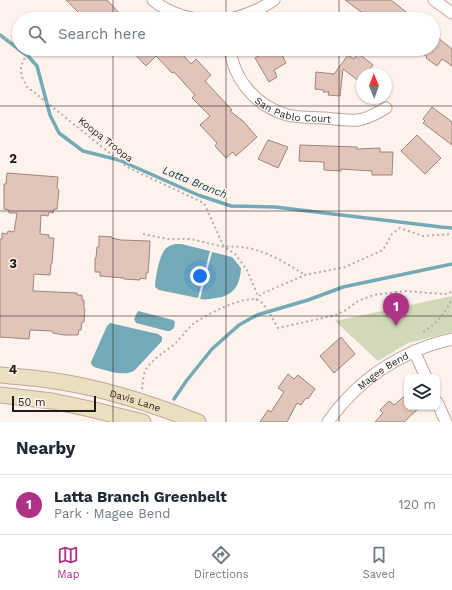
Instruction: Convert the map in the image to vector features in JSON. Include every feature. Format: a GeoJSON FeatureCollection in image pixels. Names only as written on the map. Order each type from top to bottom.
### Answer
{"type":"FeatureCollection","features":[{"type":"Feature","properties":{"kind":"main road","name":"Davis Lane"},"geometry":{"type":"LineString","coordinates":[[0,375],[56,381],[93,389],[140,401],[198,422]]}},
{"type":"Feature","properties":{"kind":"main road","name":"Davis Lane"},"geometry":{"type":"LineString","coordinates":[[0,395],[52,401],[90,408],[142,422]]}},
{"type":"Feature","properties":{"kind":"street"},"geometry":{"type":"LineString","coordinates":[[153,0],[164,8],[174,12]]}},
{"type":"Feature","properties":{"kind":"street"},"geometry":{"type":"LineString","coordinates":[[254,12],[274,0]]}},
{"type":"Feature","properties":{"kind":"street"},"geometry":{"type":"LineString","coordinates":[[434,0],[452,14]]}},
{"type":"Feature","properties":{"kind":"street","name":"San Pablo Court"},"geometry":{"type":"LineString","coordinates":[[232,56],[236,70],[245,87],[259,100],[280,112],[296,116],[358,120],[371,116],[386,108]]}},
{"type":"Feature","properties":{"kind":"street","name":"Magee Bend"},"geometry":{"type":"LineString","coordinates":[[328,422],[348,396],[363,383],[393,362],[414,351],[452,338]]}},
{"type":"Feature","properties":{"kind":"street"},"geometry":{"type":"LineString","coordinates":[[414,351],[425,374]]}},
{"type":"Feature","properties":{"kind":"street"},"geometry":{"type":"LineString","coordinates":[[440,409],[446,422]]}},
{"type":"Feature","properties":{"kind":"path"},"geometry":{"type":"LineString","coordinates":[[0,36],[8,41],[12,41]]}},
{"type":"Feature","properties":{"kind":"path","name":"Koopa Troopa"},"geometry":{"type":"LineString","coordinates":[[26,56],[21,66],[21,71],[22,77],[28,87],[127,167],[204,203],[224,247]]}},
{"type":"Feature","properties":{"kind":"path"},"geometry":{"type":"LineString","coordinates":[[256,300],[258,296],[268,290],[305,275],[345,267],[383,250],[392,234],[400,228],[423,236],[452,234]]}},
{"type":"Feature","properties":{"kind":"path"},"geometry":{"type":"LineString","coordinates":[[143,234],[168,239],[191,239],[224,247],[236,255],[247,270],[258,296]]}},
{"type":"Feature","properties":{"kind":"path"},"geometry":{"type":"LineString","coordinates":[[224,247],[240,247],[279,258],[305,275]]}},
{"type":"Feature","properties":{"kind":"path"},"geometry":{"type":"LineString","coordinates":[[142,390],[144,373],[147,368],[176,342],[193,324],[216,311],[246,300],[256,300],[262,302],[278,328],[336,315],[358,301],[374,295],[405,290],[446,294],[452,292]]}},
{"type":"Feature","properties":{"kind":"path"},"geometry":{"type":"LineString","coordinates":[[423,332],[439,320],[447,310],[452,298]]}},
{"type":"Feature","properties":{"kind":"green space"},"geometry":{"type":"Polygon","coordinates":[[[452,296],[452,332],[408,343],[378,361],[335,321],[452,296]]]}},
{"type":"Feature","properties":{"kind":"water"},"geometry":{"type":"Polygon","coordinates":[[[175,244],[210,251],[198,298],[159,290],[155,287],[160,258],[167,247],[175,244]]]}},
{"type":"Feature","properties":{"kind":"water"},"geometry":{"type":"Polygon","coordinates":[[[212,252],[232,257],[241,268],[239,280],[234,289],[227,295],[212,299],[200,299],[212,252]]]}},
{"type":"Feature","properties":{"kind":"water"},"geometry":{"type":"Polygon","coordinates":[[[138,311],[173,320],[175,322],[174,328],[167,331],[136,323],[134,319],[138,311]]]}},
{"type":"Feature","properties":{"kind":"water"},"geometry":{"type":"Polygon","coordinates":[[[110,323],[158,334],[162,337],[162,341],[134,371],[130,373],[120,373],[94,367],[91,362],[107,326],[110,323]]]}},
{"type":"Feature","properties":{"kind":"building"},"geometry":{"type":"Polygon","coordinates":[[[66,0],[107,0],[118,12],[78,12],[66,0]]]}},
{"type":"Feature","properties":{"kind":"building"},"geometry":{"type":"Polygon","coordinates":[[[345,0],[391,0],[406,12],[361,12],[345,0]]]}},
{"type":"Feature","properties":{"kind":"building"},"geometry":{"type":"Polygon","coordinates":[[[440,40],[452,49],[452,66],[442,59],[437,66],[426,58],[426,56],[440,56],[440,40]]]}},
{"type":"Feature","properties":{"kind":"building"},"geometry":{"type":"Polygon","coordinates":[[[137,56],[156,56],[146,66],[137,56]]]}},
{"type":"Feature","properties":{"kind":"building"},"geometry":{"type":"Polygon","coordinates":[[[156,56],[184,56],[191,64],[196,59],[211,75],[205,81],[232,110],[230,111],[243,121],[257,137],[236,156],[233,152],[226,158],[215,146],[217,143],[200,125],[210,116],[192,98],[195,95],[174,72],[172,73],[156,56]]]}},
{"type":"Feature","properties":{"kind":"building"},"geometry":{"type":"Polygon","coordinates":[[[259,56],[282,56],[286,63],[274,70],[277,77],[269,82],[255,58],[259,56]]]}},
{"type":"Feature","properties":{"kind":"building"},"geometry":{"type":"Polygon","coordinates":[[[347,56],[354,59],[356,56],[362,56],[373,65],[371,68],[356,68],[356,79],[343,69],[340,96],[328,95],[329,92],[323,92],[324,90],[315,89],[316,72],[334,74],[347,56]]]}},
{"type":"Feature","properties":{"kind":"building"},"geometry":{"type":"Polygon","coordinates":[[[432,107],[452,122],[452,145],[423,123],[425,121],[423,119],[432,107]]]}},
{"type":"Feature","properties":{"kind":"building"},"geometry":{"type":"Polygon","coordinates":[[[417,135],[441,158],[425,174],[401,151],[417,135]]]}},
{"type":"Feature","properties":{"kind":"building"},"geometry":{"type":"Polygon","coordinates":[[[268,140],[288,147],[278,168],[258,159],[268,140]]]}},
{"type":"Feature","properties":{"kind":"building"},"geometry":{"type":"Polygon","coordinates":[[[300,145],[357,147],[357,149],[380,148],[380,152],[393,152],[392,175],[372,175],[372,171],[341,169],[341,171],[324,170],[324,162],[299,161],[300,145]]]}},
{"type":"Feature","properties":{"kind":"building"},"geometry":{"type":"Polygon","coordinates":[[[7,173],[58,177],[57,188],[59,190],[57,209],[54,209],[53,213],[49,212],[48,216],[41,215],[40,234],[49,235],[49,238],[54,238],[50,275],[34,274],[33,291],[77,293],[77,295],[82,295],[85,309],[84,322],[82,322],[81,330],[79,330],[78,335],[64,335],[53,333],[52,331],[30,330],[29,339],[0,337],[0,239],[2,239],[2,233],[7,234],[8,231],[14,232],[17,213],[9,213],[9,210],[4,209],[4,184],[6,184],[7,173]]]}},
{"type":"Feature","properties":{"kind":"building"},"geometry":{"type":"Polygon","coordinates":[[[99,236],[112,237],[121,240],[150,241],[148,273],[146,273],[146,279],[124,279],[100,276],[100,272],[95,272],[95,258],[97,247],[99,247],[99,236]]]}},
{"type":"Feature","properties":{"kind":"building"},"geometry":{"type":"Polygon","coordinates":[[[341,337],[355,354],[334,373],[320,356],[341,337]]]}},
{"type":"Feature","properties":{"kind":"building"},"geometry":{"type":"Polygon","coordinates":[[[288,374],[294,379],[298,375],[315,389],[308,399],[306,398],[301,405],[297,403],[287,422],[260,422],[268,410],[271,412],[284,392],[278,388],[288,374]]]}},
{"type":"Feature","properties":{"kind":"building"},"geometry":{"type":"Polygon","coordinates":[[[404,397],[404,410],[417,410],[404,422],[375,422],[383,413],[380,410],[389,401],[394,405],[404,397]]]}},
{"type":"Feature","properties":{"kind":"waterway","name":"Latta Branch"},"geometry":{"type":"LineString","coordinates":[[0,35],[12,44]]}},
{"type":"Feature","properties":{"kind":"waterway","name":"Latta Branch"},"geometry":{"type":"LineString","coordinates":[[28,56],[37,66],[50,115],[59,133],[83,151],[119,160],[198,195],[231,206],[275,207],[452,228]]}},
{"type":"Feature","properties":{"kind":"waterway"},"geometry":{"type":"LineString","coordinates":[[174,399],[212,349],[239,325],[257,315],[308,300],[343,287],[452,264]]}},
{"type":"Feature","properties":{"kind":"place","name":"Latta Branch Greenbelt"},"geometry":{"type":"Point","coordinates":[396,326]}}]}
